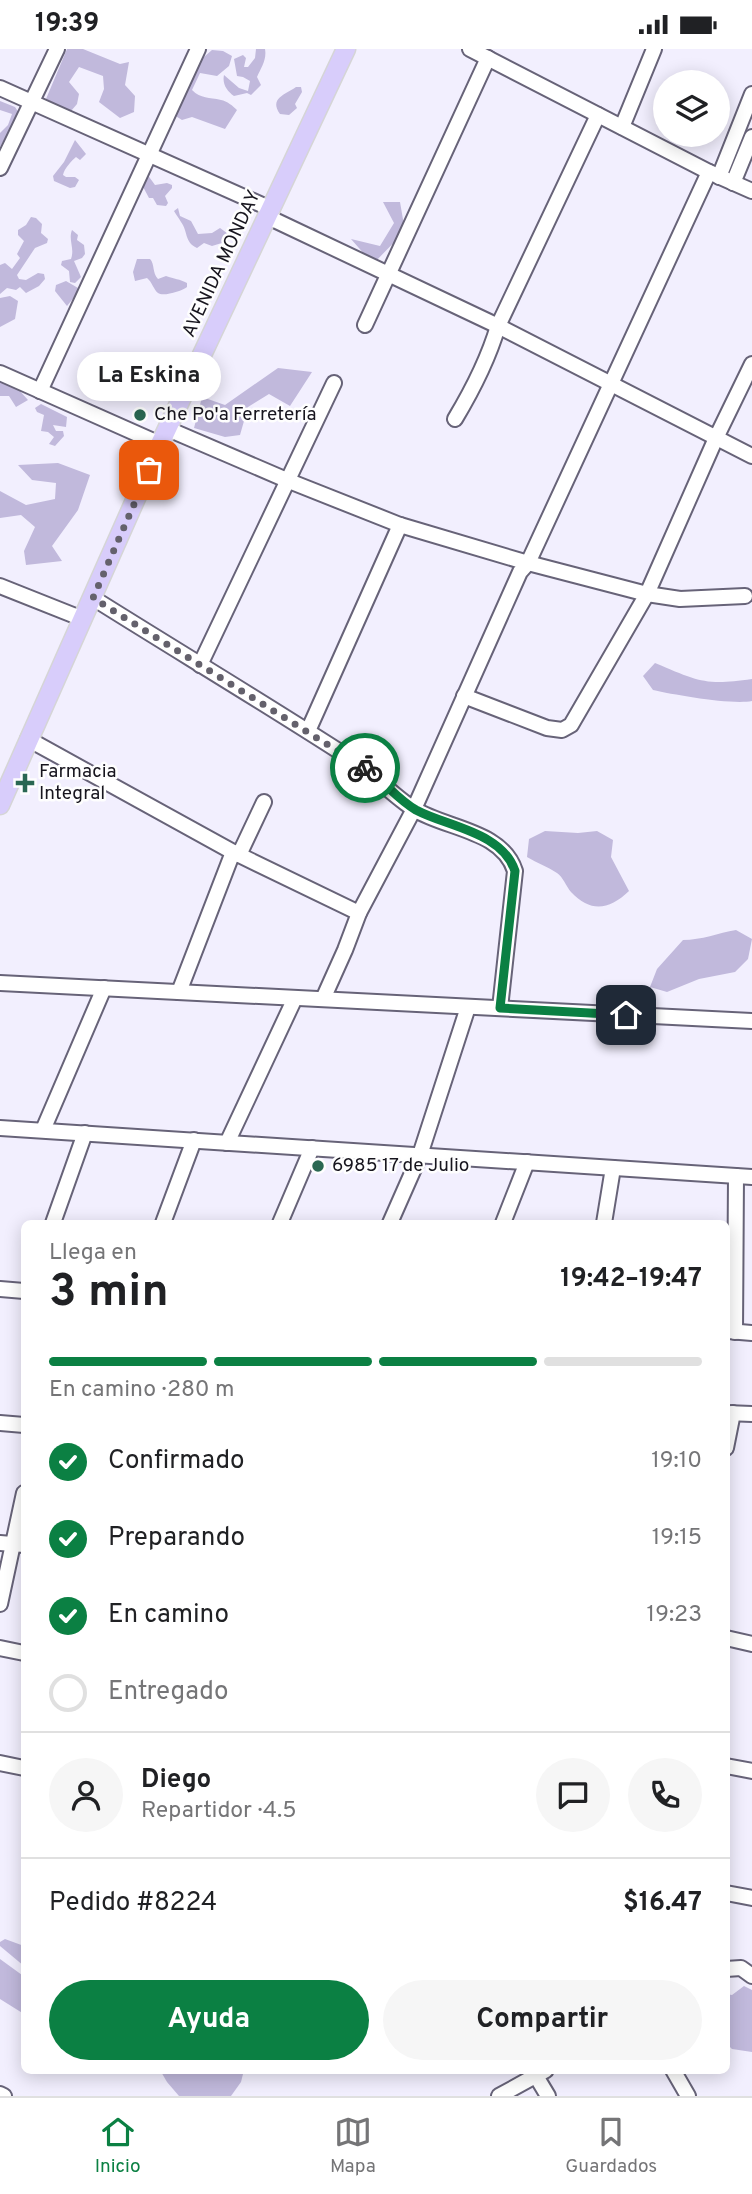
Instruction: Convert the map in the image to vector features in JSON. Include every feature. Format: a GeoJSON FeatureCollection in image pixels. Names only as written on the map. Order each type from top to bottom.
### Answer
{"type":"FeatureCollection","features":[{"type":"Feature","properties":{"kind":"main road","name":"AVENIDA MONDAY"},"geometry":{"type":"LineString","coordinates":[[0,805],[7,772],[28,739],[164,437],[346,49]]}},
{"type":"Feature","properties":{"kind":"street"},"geometry":{"type":"LineString","coordinates":[[0,168],[57,49]]}},
{"type":"Feature","properties":{"kind":"street"},"geometry":{"type":"LineString","coordinates":[[40,391],[198,49]]}},
{"type":"Feature","properties":{"kind":"street"},"geometry":{"type":"LineString","coordinates":[[470,49],[752,191]]}},
{"type":"Feature","properties":{"kind":"street"},"geometry":{"type":"LineString","coordinates":[[622,127],[654,49]]}},
{"type":"Feature","properties":{"kind":"street"},"geometry":{"type":"LineString","coordinates":[[365,325],[488,58]]}},
{"type":"Feature","properties":{"kind":"street"},"geometry":{"type":"LineString","coordinates":[[0,88],[269,213],[752,456]]}},
{"type":"Feature","properties":{"kind":"street"},"geometry":{"type":"LineString","coordinates":[[323,999],[359,913],[414,809],[520,572],[527,563],[611,383],[720,177],[752,94]]}},
{"type":"Feature","properties":{"kind":"street"},"geometry":{"type":"LineString","coordinates":[[455,419],[478,382],[498,326],[598,115]]}},
{"type":"Feature","properties":{"kind":"street"},"geometry":{"type":"LineString","coordinates":[[720,177],[752,137]]}},
{"type":"Feature","properties":{"kind":"street"},"geometry":{"type":"LineString","coordinates":[[464,696],[547,728],[562,730],[571,725],[647,594],[752,364]]}},
{"type":"Feature","properties":{"kind":"street"},"geometry":{"type":"LineString","coordinates":[[0,373],[40,391],[289,481],[400,525],[527,563],[647,594],[680,599],[745,596]]}},
{"type":"Feature","properties":{"kind":"street"},"geometry":{"type":"LineString","coordinates":[[200,665],[334,383]]}},
{"type":"Feature","properties":{"kind":"street"},"geometry":{"type":"LineString","coordinates":[[308,731],[400,525]]}},
{"type":"Feature","properties":{"kind":"street"},"geometry":{"type":"LineString","coordinates":[[0,586],[83,619]]}},
{"type":"Feature","properties":{"kind":"street"},"geometry":{"type":"LineString","coordinates":[[93,598],[373,773],[414,809],[494,843],[511,858],[515,871],[500,1008]]}},
{"type":"Feature","properties":{"kind":"street"},"geometry":{"type":"LineString","coordinates":[[28,739],[236,854],[359,913]]}},
{"type":"Feature","properties":{"kind":"street"},"geometry":{"type":"LineString","coordinates":[[179,992],[236,854],[264,802]]}},
{"type":"Feature","properties":{"kind":"street"},"geometry":{"type":"LineString","coordinates":[[0,983],[752,1021]]}},
{"type":"Feature","properties":{"kind":"street"},"geometry":{"type":"LineString","coordinates":[[43,1131],[104,988]]}},
{"type":"Feature","properties":{"kind":"street"},"geometry":{"type":"LineString","coordinates":[[227,1143],[295,998]]}},
{"type":"Feature","properties":{"kind":"street"},"geometry":{"type":"LineString","coordinates":[[391,1220],[420,1155],[468,1007]]}},
{"type":"Feature","properties":{"kind":"street"},"geometry":{"type":"LineString","coordinates":[[0,1128],[752,1177]]}},
{"type":"Feature","properties":{"kind":"street"},"geometry":{"type":"LineString","coordinates":[[54,1220],[85,1133]]}},
{"type":"Feature","properties":{"kind":"street"},"geometry":{"type":"LineString","coordinates":[[164,1220],[194,1140]]}},
{"type":"Feature","properties":{"kind":"street"},"geometry":{"type":"LineString","coordinates":[[281,1220],[312,1148]]}},
{"type":"Feature","properties":{"kind":"street"},"geometry":{"type":"LineString","coordinates":[[504,1220],[527,1162]]}},
{"type":"Feature","properties":{"kind":"street"},"geometry":{"type":"LineString","coordinates":[[604,1220],[613,1168]]}},
{"type":"Feature","properties":{"kind":"street"},"geometry":{"type":"LineString","coordinates":[[736,1176],[730,1331],[752,1333]]}},
{"type":"Feature","properties":{"kind":"street"},"geometry":{"type":"LineString","coordinates":[[0,1289],[21,1291]]}},
{"type":"Feature","properties":{"kind":"street"},"geometry":{"type":"LineString","coordinates":[[730,1413],[752,1415]]}},
{"type":"Feature","properties":{"kind":"street"},"geometry":{"type":"LineString","coordinates":[[0,1423],[21,1425]]}},
{"type":"Feature","properties":{"kind":"street"},"geometry":{"type":"LineString","coordinates":[[0,1604],[21,1507]]}},
{"type":"Feature","properties":{"kind":"street"},"geometry":{"type":"LineString","coordinates":[[730,1639],[752,1644]]}},
{"type":"Feature","properties":{"kind":"street"},"geometry":{"type":"LineString","coordinates":[[0,1648],[21,1652]]}},
{"type":"Feature","properties":{"kind":"street"},"geometry":{"type":"LineString","coordinates":[[0,1763],[21,1767]]}},
{"type":"Feature","properties":{"kind":"street"},"geometry":{"type":"LineString","coordinates":[[730,1767],[752,1771]]}},
{"type":"Feature","properties":{"kind":"street"},"geometry":{"type":"LineString","coordinates":[[730,1894],[752,1898]]}},
{"type":"Feature","properties":{"kind":"street"},"geometry":{"type":"LineString","coordinates":[[730,1969],[741,1968],[752,1976]]}},
{"type":"Feature","properties":{"kind":"street"},"geometry":{"type":"LineString","coordinates":[[499,2096],[539,2074]]}},
{"type":"Feature","properties":{"kind":"street"},"geometry":{"type":"LineString","coordinates":[[541,2074],[548,2096]]}},
{"type":"Feature","properties":{"kind":"street"},"geometry":{"type":"LineString","coordinates":[[675,2074],[688,2096]]}},
{"type":"Feature","properties":{"kind":"shaded area"},"geometry":{"type":"Polygon","coordinates":[[[67,49],[83,49],[120,64],[129,62],[125,85],[135,96],[134,112],[120,118],[99,102],[104,89],[103,76],[79,67],[69,82],[79,94],[77,104],[71,111],[46,99],[67,49]]]}},
{"type":"Feature","properties":{"kind":"shaded area"},"geometry":{"type":"Polygon","coordinates":[[[256,49],[265,49],[257,77],[261,85],[251,95],[247,93],[234,96],[226,87],[224,75],[239,88],[248,91],[250,81],[237,76],[234,59],[243,55],[246,58],[244,67],[248,67],[255,58],[256,49]]]}},
{"type":"Feature","properties":{"kind":"shaded area"},"geometry":{"type":"Polygon","coordinates":[[[212,50],[223,51],[232,56],[229,66],[217,76],[200,73],[192,90],[202,96],[225,101],[237,110],[225,129],[192,117],[182,120],[174,115],[197,63],[212,50]]]}},
{"type":"Feature","properties":{"kind":"shaded area"},"geometry":{"type":"Polygon","coordinates":[[[296,87],[301,87],[302,92],[295,104],[297,108],[289,115],[280,114],[277,101],[296,87]]]}},
{"type":"Feature","properties":{"kind":"shaded area"},"geometry":{"type":"Polygon","coordinates":[[[0,101],[15,107],[19,113],[0,147],[0,133],[8,125],[12,114],[0,110],[0,101]]]}},
{"type":"Feature","properties":{"kind":"shaded area"},"geometry":{"type":"Polygon","coordinates":[[[75,140],[86,154],[80,160],[74,158],[63,175],[79,180],[75,187],[70,188],[54,181],[53,176],[75,140]]]}},
{"type":"Feature","properties":{"kind":"shaded area"},"geometry":{"type":"Polygon","coordinates":[[[147,174],[155,185],[172,185],[165,196],[168,203],[166,206],[157,205],[153,198],[149,198],[141,183],[147,174]]]}},
{"type":"Feature","properties":{"kind":"shaded area"},"geometry":{"type":"Polygon","coordinates":[[[383,202],[400,202],[405,231],[373,264],[351,239],[380,246],[394,223],[383,202]]]}},
{"type":"Feature","properties":{"kind":"shaded area"},"geometry":{"type":"Polygon","coordinates":[[[178,208],[180,216],[191,221],[198,234],[212,233],[220,228],[231,236],[225,242],[212,246],[204,243],[197,248],[193,246],[174,211],[178,208]]]}},
{"type":"Feature","properties":{"kind":"shaded area"},"geometry":{"type":"Polygon","coordinates":[[[31,217],[42,224],[41,233],[48,239],[47,243],[35,248],[17,275],[19,279],[26,280],[38,273],[44,274],[45,279],[26,293],[20,287],[16,290],[7,288],[0,294],[0,265],[5,263],[12,269],[20,258],[17,254],[24,241],[18,235],[18,230],[26,225],[31,217]]]}},
{"type":"Feature","properties":{"kind":"shaded area"},"geometry":{"type":"Polygon","coordinates":[[[72,230],[78,235],[77,240],[84,245],[85,254],[74,261],[81,277],[75,283],[70,282],[69,271],[61,265],[62,261],[71,259],[72,230]]]}},
{"type":"Feature","properties":{"kind":"shaded area"},"geometry":{"type":"Polygon","coordinates":[[[137,259],[150,259],[158,279],[166,276],[187,283],[187,287],[173,293],[160,294],[147,278],[135,281],[133,272],[137,259]]]}},
{"type":"Feature","properties":{"kind":"shaded area"},"geometry":{"type":"Polygon","coordinates":[[[66,281],[78,288],[67,306],[55,291],[56,285],[66,281]]]}},
{"type":"Feature","properties":{"kind":"shaded area"},"geometry":{"type":"Polygon","coordinates":[[[10,296],[18,301],[15,319],[0,327],[0,298],[10,296]]]}},
{"type":"Feature","properties":{"kind":"shaded area"},"geometry":{"type":"Polygon","coordinates":[[[278,368],[312,372],[290,406],[269,394],[248,407],[240,435],[225,437],[194,428],[202,397],[225,405],[278,368]]]}},
{"type":"Feature","properties":{"kind":"shaded area"},"geometry":{"type":"Polygon","coordinates":[[[0,383],[19,390],[28,400],[16,407],[9,396],[0,396],[0,383]]]}},
{"type":"Feature","properties":{"kind":"shaded area"},"geometry":{"type":"Polygon","coordinates":[[[41,404],[67,417],[66,427],[53,425],[56,431],[63,431],[64,436],[55,446],[49,444],[54,437],[41,431],[44,415],[35,408],[41,404]]]}},
{"type":"Feature","properties":{"kind":"shaded area"},"geometry":{"type":"Polygon","coordinates":[[[58,463],[90,475],[78,510],[52,546],[62,561],[26,565],[24,551],[35,527],[21,515],[0,518],[0,491],[26,505],[55,499],[56,483],[32,480],[18,465],[58,463]]]}},
{"type":"Feature","properties":{"kind":"shaded area"},"geometry":{"type":"Polygon","coordinates":[[[655,663],[712,682],[752,679],[752,701],[718,701],[653,690],[643,676],[655,663]]]}},
{"type":"Feature","properties":{"kind":"shaded area"},"geometry":{"type":"Polygon","coordinates":[[[545,831],[597,831],[613,840],[611,857],[629,891],[614,902],[600,907],[578,899],[559,875],[527,857],[529,839],[545,831]]]}},
{"type":"Feature","properties":{"kind":"shaded area"},"geometry":{"type":"Polygon","coordinates":[[[736,930],[752,939],[748,959],[735,972],[699,979],[667,992],[650,987],[657,969],[683,940],[736,930]]]}},
{"type":"Feature","properties":{"kind":"shaded area"},"geometry":{"type":"Polygon","coordinates":[[[5,1939],[21,1945],[21,1964],[0,1946],[0,1942],[5,1939]]]}},
{"type":"Feature","properties":{"kind":"shaded area"},"geometry":{"type":"Polygon","coordinates":[[[0,1959],[21,1974],[21,2012],[0,1999],[0,1959]]]}},
{"type":"Feature","properties":{"kind":"shaded area"},"geometry":{"type":"Polygon","coordinates":[[[744,1986],[752,1990],[752,2052],[730,2047],[732,1995],[744,1986]]]}},
{"type":"Feature","properties":{"kind":"shaded area"},"geometry":{"type":"Polygon","coordinates":[[[162,2074],[243,2074],[231,2096],[179,2096],[162,2074]]]}},
{"type":"Feature","properties":{"kind":"way so far"},"geometry":{"type":"LineString","coordinates":[[149,470],[93,598],[365,768]]}},
{"type":"Feature","properties":{"kind":"place","name":"Che Po'a Ferretería"},"geometry":{"type":"Point","coordinates":[140,415]}},
{"type":"Feature","properties":{"kind":"place","name":"La Eskina"},"geometry":{"type":"Point","coordinates":[149,470]}},
{"type":"Feature","properties":{"kind":"place","name":"Farmacia Integral"},"geometry":{"type":"Point","coordinates":[25,783]}},
{"type":"Feature","properties":{"kind":"place","name":"6985 17 de Julio"},"geometry":{"type":"Point","coordinates":[318,1166]}},
{"type":"Feature","properties":{"kind":"route"},"geometry":{"type":"LineString","coordinates":[[365,768],[414,809],[494,843],[511,858],[515,871],[500,1008],[626,1015]]}}]}
